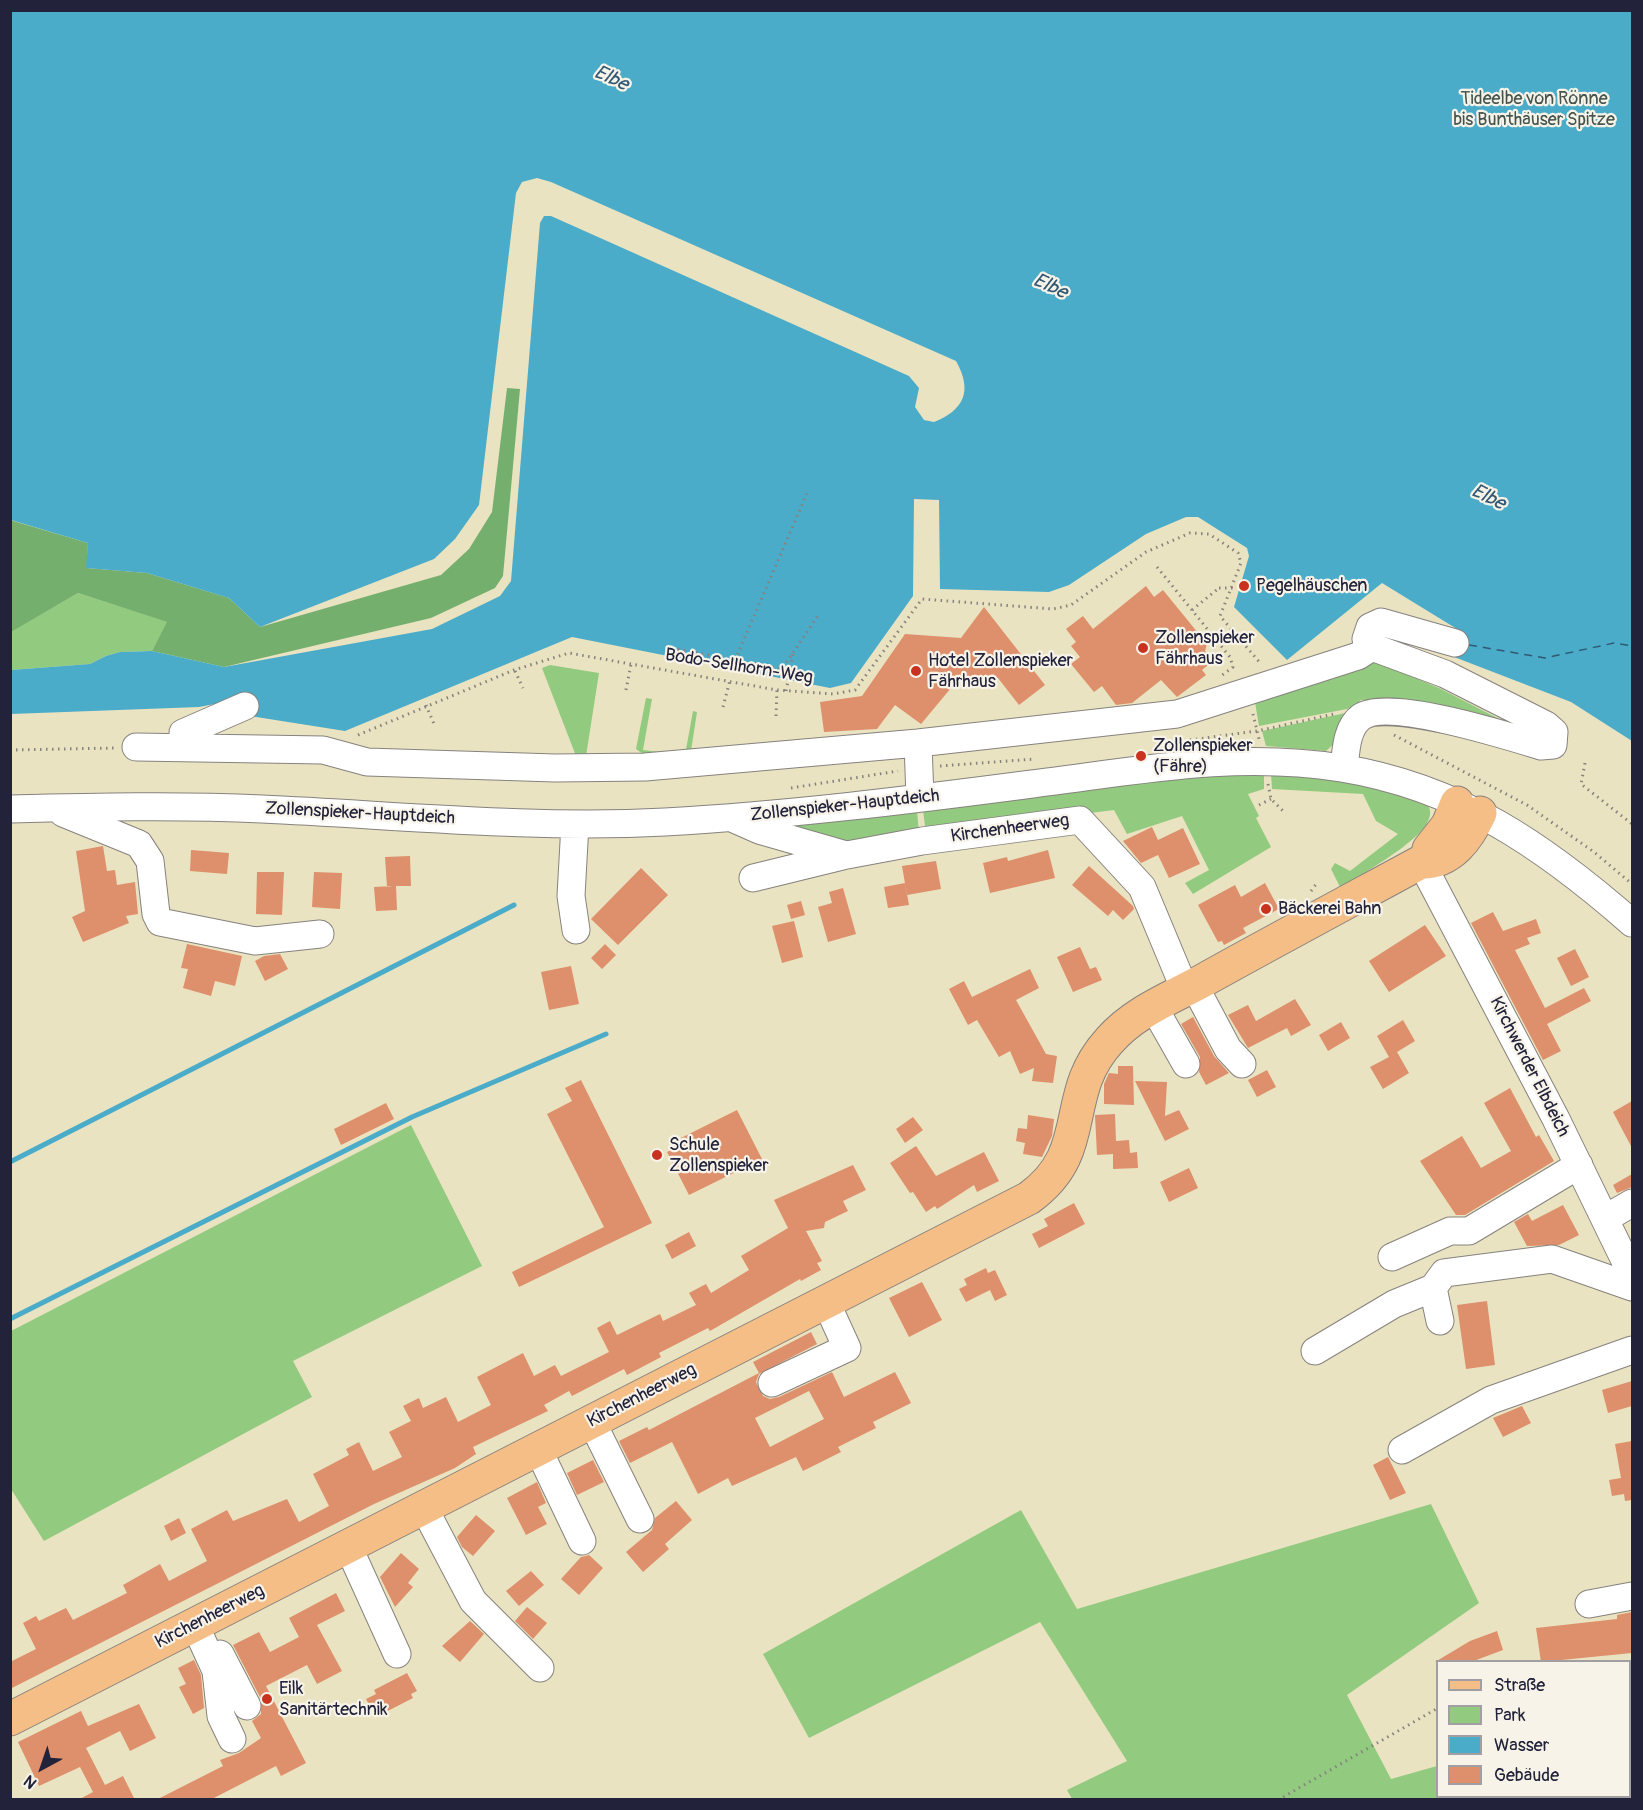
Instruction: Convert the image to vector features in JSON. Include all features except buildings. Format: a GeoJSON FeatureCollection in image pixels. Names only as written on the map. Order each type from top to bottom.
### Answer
{"type":"FeatureCollection","features":[{"type":"Feature","properties":{"kind":"main road","name":"Kirchenheerweg"},"geometry":{"type":"LineString","coordinates":[[10,1719],[1014,1207],[1040,1190],[1060,1168],[1067,1155],[1082,1082],[1097,1055],[1120,1029],[1154,1006],[1421,862],[1448,825],[1469,808]]}},
{"type":"Feature","properties":{"kind":"street"},"geometry":{"type":"LineString","coordinates":[[1344,768],[1352,728],[1362,716],[1383,710],[1466,726],[1548,747],[1555,739],[1554,732],[1546,725],[1482,690],[1415,661],[1372,647],[1366,639],[1367,632],[1375,623],[1381,622],[1455,643]]}},
{"type":"Feature","properties":{"kind":"street"},"geometry":{"type":"LineString","coordinates":[[136,747],[323,750],[367,762],[580,768],[918,755],[1177,714],[1358,656],[1372,647]]}},
{"type":"Feature","properties":{"kind":"street"},"geometry":{"type":"LineString","coordinates":[[183,747],[183,733],[245,706]]}},
{"type":"Feature","properties":{"kind":"street"},"geometry":{"type":"LineString","coordinates":[[918,755],[920,798]]}},
{"type":"Feature","properties":{"kind":"street","name":"Zollenspieker-Hauptdeich"},"geometry":{"type":"LineString","coordinates":[[10,809],[185,807],[575,824],[731,818],[920,798],[1184,764],[1239,760],[1292,761],[1344,768],[1411,784],[1469,808],[1515,831],[1570,871],[1632,923]]}},
{"type":"Feature","properties":{"kind":"street"},"geometry":{"type":"LineString","coordinates":[[51,808],[139,843],[150,861],[156,914],[160,922],[255,940],[320,934]]}},
{"type":"Feature","properties":{"kind":"street","name":"Kirchenheerweg"},"geometry":{"type":"LineString","coordinates":[[731,818],[759,830],[847,855]]}},
{"type":"Feature","properties":{"kind":"street","name":"Kirchenheerweg"},"geometry":{"type":"LineString","coordinates":[[753,878],[847,855],[922,841],[1080,820],[1142,887],[1190,988]]}},
{"type":"Feature","properties":{"kind":"street"},"geometry":{"type":"LineString","coordinates":[[575,824],[572,896],[576,930]]}},
{"type":"Feature","properties":{"kind":"street","name":"Kirchwerder Elbdeich"},"geometry":{"type":"LineString","coordinates":[[1421,862],[1579,1165],[1632,1275]]}},
{"type":"Feature","properties":{"kind":"street"},"geometry":{"type":"LineString","coordinates":[[1190,988],[1228,1049],[1242,1064]]}},
{"type":"Feature","properties":{"kind":"street"},"geometry":{"type":"LineString","coordinates":[[1154,1006],[1186,1064]]}},
{"type":"Feature","properties":{"kind":"street"},"geometry":{"type":"LineString","coordinates":[[1392,1257],[1450,1231],[1469,1231],[1579,1165]]}},
{"type":"Feature","properties":{"kind":"street"},"geometry":{"type":"LineString","coordinates":[[1606,1218],[1632,1203]]}},
{"type":"Feature","properties":{"kind":"street"},"geometry":{"type":"LineString","coordinates":[[1315,1351],[1394,1304],[1433,1288],[1444,1273],[1552,1259],[1632,1287]]}},
{"type":"Feature","properties":{"kind":"street"},"geometry":{"type":"LineString","coordinates":[[1433,1288],[1440,1321]]}},
{"type":"Feature","properties":{"kind":"street"},"geometry":{"type":"LineString","coordinates":[[772,1383],[847,1348],[826,1302]]}},
{"type":"Feature","properties":{"kind":"street"},"geometry":{"type":"LineString","coordinates":[[1402,1450],[1491,1401],[1632,1350]]}},
{"type":"Feature","properties":{"kind":"street"},"geometry":{"type":"LineString","coordinates":[[592,1422],[640,1519]]}},
{"type":"Feature","properties":{"kind":"street"},"geometry":{"type":"LineString","coordinates":[[538,1449],[582,1540]]}},
{"type":"Feature","properties":{"kind":"street"},"geometry":{"type":"LineString","coordinates":[[424,1508],[473,1601],[540,1668]]}},
{"type":"Feature","properties":{"kind":"street"},"geometry":{"type":"LineString","coordinates":[[348,1546],[397,1654]]}},
{"type":"Feature","properties":{"kind":"street"},"geometry":{"type":"LineString","coordinates":[[1589,1604],[1632,1596]]}},
{"type":"Feature","properties":{"kind":"street"},"geometry":{"type":"LineString","coordinates":[[199,1623],[247,1706]]}},
{"type":"Feature","properties":{"kind":"street"},"geometry":{"type":"LineString","coordinates":[[199,1623],[216,1671],[221,1716],[232,1739]]}},
{"type":"Feature","properties":{"kind":"path"},"geometry":{"type":"LineString","coordinates":[[735,660],[808,491]]}},
{"type":"Feature","properties":{"kind":"path","name":"Bodo-Sellhorn-Weg"},"geometry":{"type":"LineString","coordinates":[[323,750],[514,670],[569,653],[777,690],[833,694],[855,690],[922,599],[1053,609],[1071,605],[1146,552],[1198,532],[1209,534],[1238,553],[1241,563],[1220,616],[1248,649]]}},
{"type":"Feature","properties":{"kind":"path"},"geometry":{"type":"LineString","coordinates":[[1157,567],[1230,657],[1233,667],[1216,680],[1201,707]]}},
{"type":"Feature","properties":{"kind":"path"},"geometry":{"type":"LineString","coordinates":[[1192,610],[1219,588],[1237,588]]}},
{"type":"Feature","properties":{"kind":"path"},"geometry":{"type":"LineString","coordinates":[[666,647],[782,669],[819,614]]}},
{"type":"Feature","properties":{"kind":"path"},"geometry":{"type":"LineString","coordinates":[[786,691],[793,652]]}},
{"type":"Feature","properties":{"kind":"path"},"geometry":{"type":"LineString","coordinates":[[626,690],[631,664]]}},
{"type":"Feature","properties":{"kind":"path"},"geometry":{"type":"LineString","coordinates":[[514,670],[523,688]]}},
{"type":"Feature","properties":{"kind":"path"},"geometry":{"type":"LineString","coordinates":[[723,707],[730,680]]}},
{"type":"Feature","properties":{"kind":"path"},"geometry":{"type":"LineString","coordinates":[[776,716],[777,690]]}},
{"type":"Feature","properties":{"kind":"path"},"geometry":{"type":"LineString","coordinates":[[426,705],[434,724]]}},
{"type":"Feature","properties":{"kind":"path"},"geometry":{"type":"LineString","coordinates":[[1253,713],[1258,734]]}},
{"type":"Feature","properties":{"kind":"path"},"geometry":{"type":"LineString","coordinates":[[10,750],[136,747]]}},
{"type":"Feature","properties":{"kind":"path"},"geometry":{"type":"LineString","coordinates":[[783,789],[918,755]]}},
{"type":"Feature","properties":{"kind":"path"},"geometry":{"type":"LineString","coordinates":[[1585,763],[1581,784],[1632,824]]}},
{"type":"Feature","properties":{"kind":"path"},"geometry":{"type":"LineString","coordinates":[[1269,789],[1271,799],[1283,811]]}},
{"type":"Feature","properties":{"kind":"path"},"geometry":{"type":"LineString","coordinates":[[1259,805],[1271,799]]}},
{"type":"Feature","properties":{"kind":"path"},"geometry":{"type":"LineString","coordinates":[[1278,1800],[1436,1709]]}},
{"type":"Feature","properties":{"kind":"green space"},"geometry":{"type":"Polygon","coordinates":[[[507,388],[520,389],[503,576],[495,588],[431,618],[224,667],[152,651],[167,622],[78,593],[11,632],[10,520],[88,543],[87,568],[147,573],[229,598],[260,627],[441,575],[469,549],[492,512],[507,388]]]}},
{"type":"Feature","properties":{"kind":"green space"},"geometry":{"type":"Polygon","coordinates":[[[78,593],[168,622],[152,651],[120,652],[90,664],[11,670],[10,632],[78,593]]]}},
{"type":"Feature","properties":{"kind":"green space"},"geometry":{"type":"Polygon","coordinates":[[[1370,662],[1379,663],[1439,688],[1509,724],[1361,700],[1352,708],[1259,726],[1255,702],[1370,662]]]}},
{"type":"Feature","properties":{"kind":"green space"},"geometry":{"type":"Polygon","coordinates":[[[550,665],[599,673],[586,756],[576,756],[542,668],[550,665]]]}},
{"type":"Feature","properties":{"kind":"green space"},"geometry":{"type":"Polygon","coordinates":[[[646,698],[652,699],[643,750],[685,755],[693,711],[697,712],[691,751],[711,754],[710,756],[661,758],[651,757],[636,749],[646,698]]]}},
{"type":"Feature","properties":{"kind":"green space"},"geometry":{"type":"Polygon","coordinates":[[[1350,712],[1336,742],[1326,751],[1266,746],[1262,731],[1350,712]]]}},
{"type":"Feature","properties":{"kind":"green space"},"geometry":{"type":"Polygon","coordinates":[[[1264,772],[1264,789],[1248,794],[1259,816],[1256,818],[1271,847],[1193,894],[1185,883],[1209,870],[1182,816],[1127,834],[1114,810],[926,834],[923,810],[1185,774],[1264,772]]]}},
{"type":"Feature","properties":{"kind":"green space"},"geometry":{"type":"Polygon","coordinates":[[[1271,773],[1369,783],[1427,804],[1430,815],[1425,826],[1414,839],[1341,889],[1331,869],[1335,863],[1350,871],[1398,834],[1376,821],[1363,794],[1272,789],[1271,773]]]}},
{"type":"Feature","properties":{"kind":"green space"},"geometry":{"type":"Polygon","coordinates":[[[917,810],[919,834],[859,845],[768,824],[917,810]]]}},
{"type":"Feature","properties":{"kind":"green space"},"geometry":{"type":"Polygon","coordinates":[[[411,1125],[482,1266],[293,1361],[312,1397],[44,1541],[11,1489],[11,1331],[411,1125]]]}},
{"type":"Feature","properties":{"kind":"green space"},"geometry":{"type":"Polygon","coordinates":[[[1431,1504],[1479,1603],[1347,1695],[1391,1779],[1436,1766],[1436,1798],[1547,1799],[1072,1799],[1067,1790],[1127,1761],[1040,1622],[809,1738],[763,1654],[1021,1510],[1077,1609],[1431,1504]]]}},
{"type":"Feature","properties":{"kind":"water","name":"Elbe"},"geometry":{"type":"Polygon","coordinates":[[[10,11],[1632,11],[1632,741],[1571,702],[1449,655],[1457,629],[1382,583],[1287,660],[1234,607],[1249,556],[1247,548],[1198,517],[1186,517],[1146,534],[1069,585],[1049,592],[940,589],[939,500],[914,499],[913,596],[851,683],[830,688],[572,637],[345,731],[250,716],[241,699],[199,707],[11,714],[11,670],[90,664],[120,652],[152,651],[224,667],[432,629],[500,596],[511,581],[540,223],[544,216],[551,216],[909,376],[919,388],[915,407],[924,420],[934,422],[952,412],[963,398],[964,382],[956,361],[551,182],[537,178],[522,182],[516,193],[479,505],[455,539],[434,559],[260,627],[229,598],[147,573],[86,568],[88,543],[11,520],[10,11]]]}},
{"type":"Feature","properties":{"kind":"waterway"},"geometry":{"type":"LineString","coordinates":[[10,1162],[514,905]]}},
{"type":"Feature","properties":{"kind":"waterway"},"geometry":{"type":"LineString","coordinates":[[10,1319],[412,1117],[606,1034]]}},
{"type":"Feature","properties":{"kind":"ferry route"},"geometry":{"type":"LineString","coordinates":[[1469,645],[1545,658],[1614,643],[1632,646]]}},
{"type":"Feature","properties":{"kind":"place","name":"Pegelhäuschen"},"geometry":{"type":"Point","coordinates":[1244,586]}},
{"type":"Feature","properties":{"kind":"place","name":"Zollenspieker Fährhaus"},"geometry":{"type":"Point","coordinates":[1143,648]}},
{"type":"Feature","properties":{"kind":"place","name":"Hotel Zollenspieker Fährhaus"},"geometry":{"type":"Point","coordinates":[916,671]}},
{"type":"Feature","properties":{"kind":"place","name":"Zollenspieker (Fähre)"},"geometry":{"type":"Point","coordinates":[1141,756]}},
{"type":"Feature","properties":{"kind":"place","name":"Bäckerei Bahn"},"geometry":{"type":"Point","coordinates":[1266,909]}},
{"type":"Feature","properties":{"kind":"place","name":"Schule Zollenspieker"},"geometry":{"type":"Point","coordinates":[657,1155]}},
{"type":"Feature","properties":{"kind":"place","name":"Eilk Sanitärtechnik"},"geometry":{"type":"Point","coordinates":[267,1699]}},
{"type":"Feature","properties":{"kind":"park label","name":"Tideelbe von Rönne bis Bunthäuser Spitze"},"geometry":{"type":"Point","coordinates":[1534,109]}}]}
